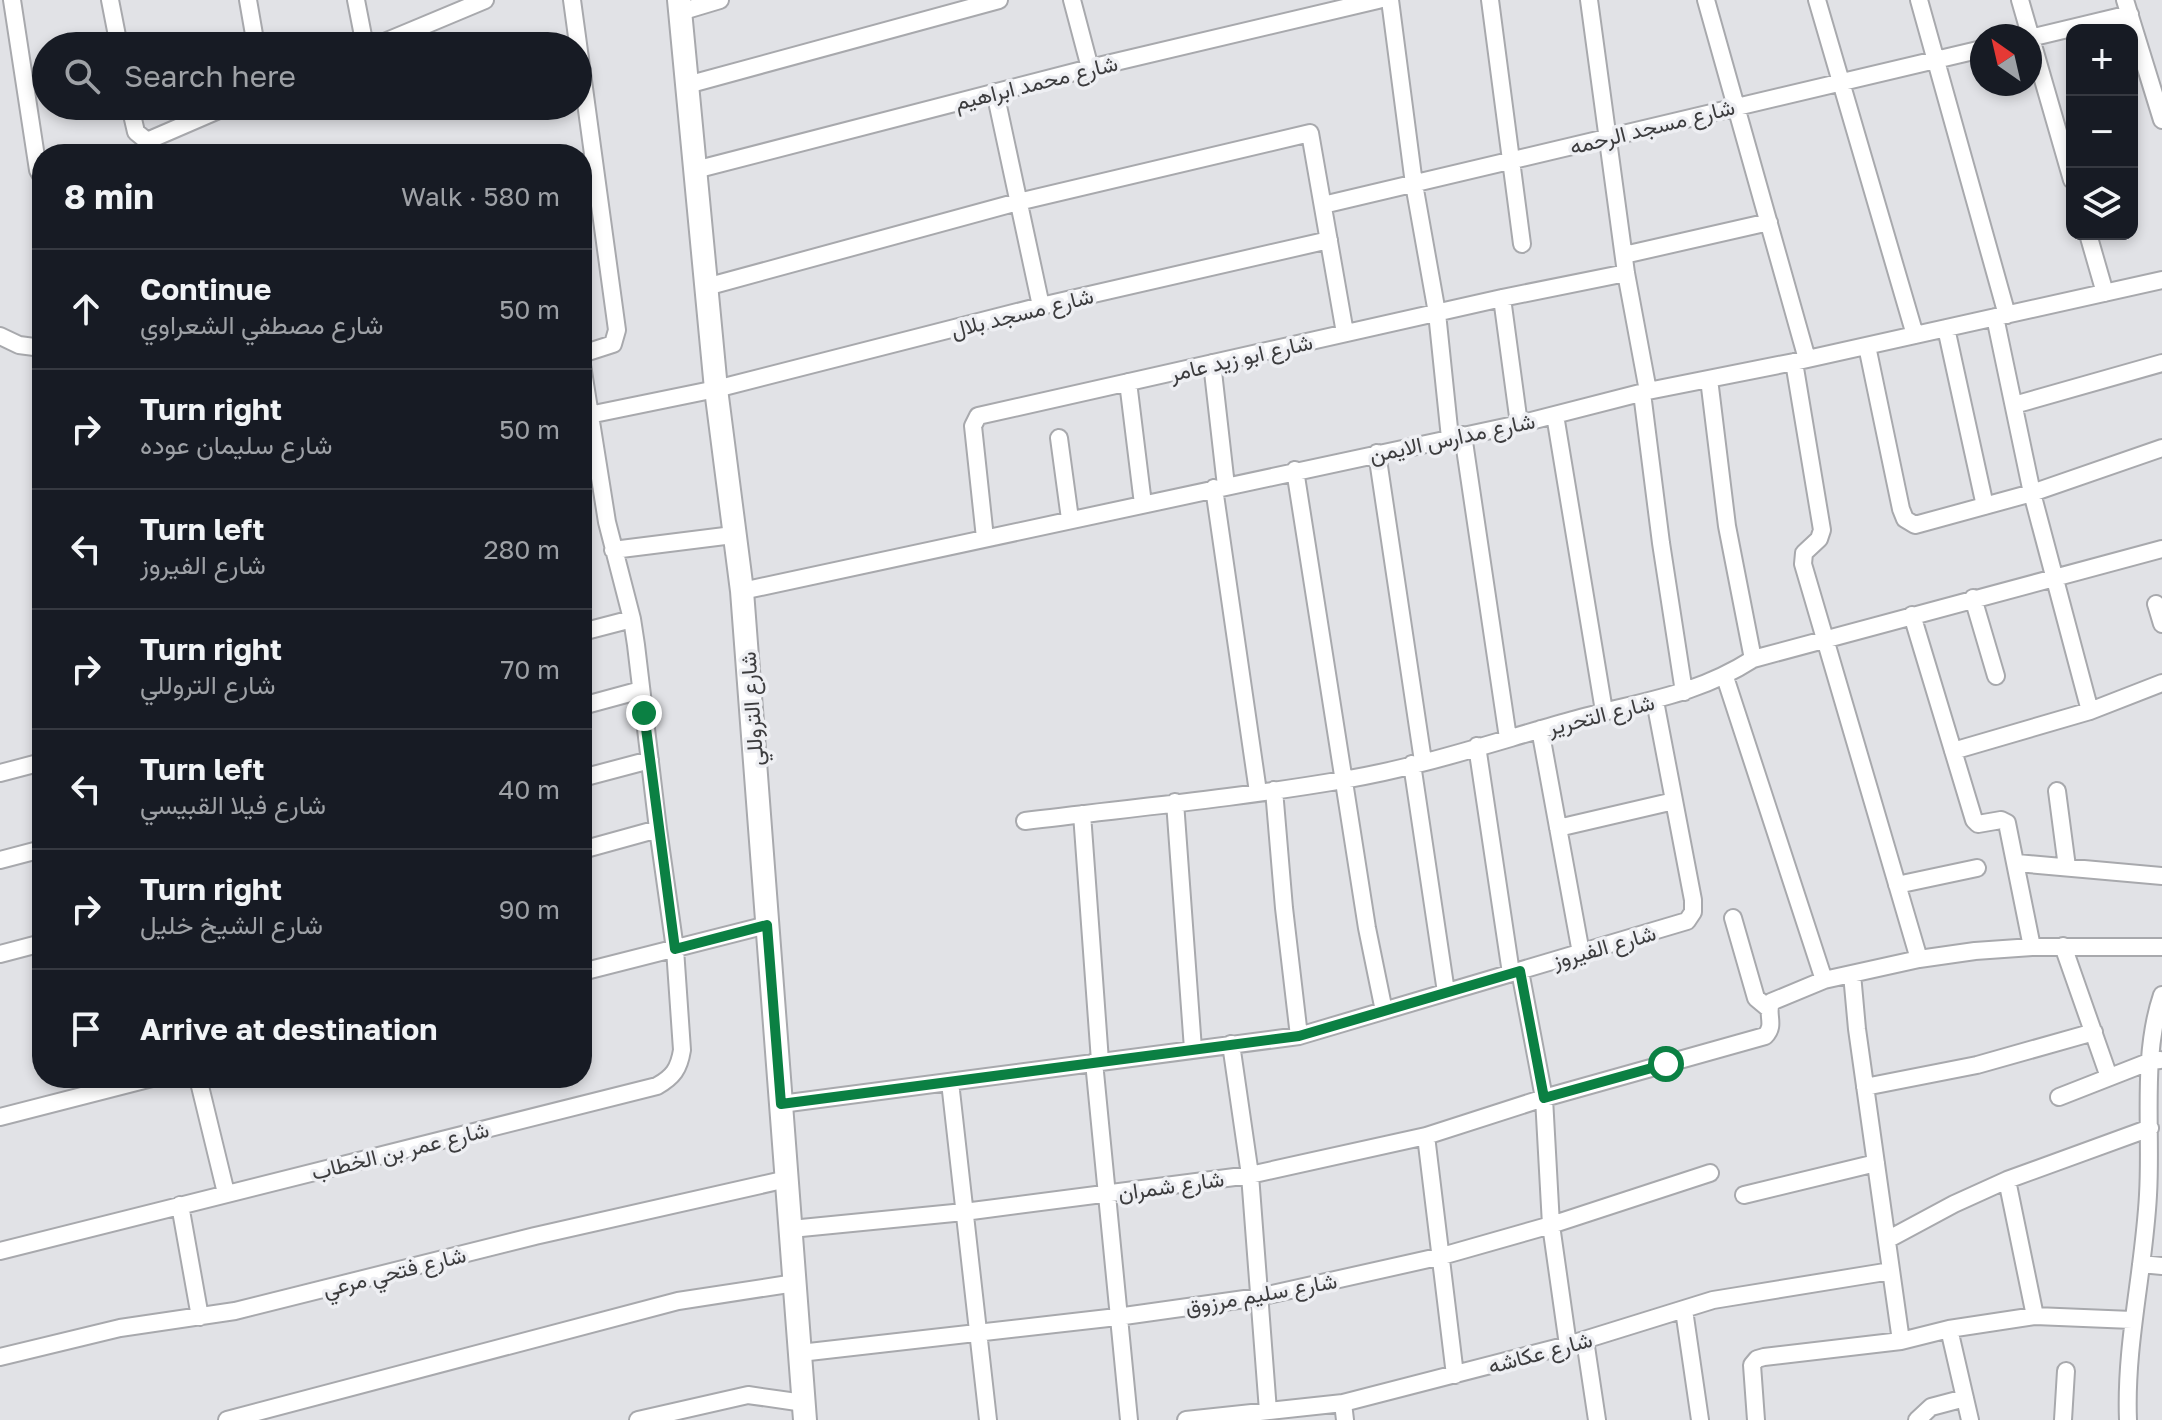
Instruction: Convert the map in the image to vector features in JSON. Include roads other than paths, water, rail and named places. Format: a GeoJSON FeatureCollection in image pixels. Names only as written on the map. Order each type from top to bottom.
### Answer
{"type":"FeatureCollection","features":[{"type":"Feature","properties":{"kind":"street"},"geometry":{"type":"LineString","coordinates":[[12,0],[34,144]]}},
{"type":"Feature","properties":{"kind":"street"},"geometry":{"type":"LineString","coordinates":[[110,0],[116,32]]}},
{"type":"Feature","properties":{"kind":"street"},"geometry":{"type":"LineString","coordinates":[[248,0],[254,32]]}},
{"type":"Feature","properties":{"kind":"street"},"geometry":{"type":"LineString","coordinates":[[356,0],[362,32]]}},
{"type":"Feature","properties":{"kind":"street"},"geometry":{"type":"LineString","coordinates":[[572,0],[576,32]]}},
{"type":"Feature","properties":{"kind":"street"},"geometry":{"type":"LineString","coordinates":[[680,6],[720,0]]}},
{"type":"Feature","properties":{"kind":"street"},"geometry":{"type":"LineString","coordinates":[[687,85],[999,0]]}},
{"type":"Feature","properties":{"kind":"street"},"geometry":{"type":"LineString","coordinates":[[1072,0],[1090,68]]}},
{"type":"Feature","properties":{"kind":"street","name":"شارع محمد ابراهيم"},"geometry":{"type":"LineString","coordinates":[[695,170],[1090,68],[1378,0]]}},
{"type":"Feature","properties":{"kind":"street"},"geometry":{"type":"LineString","coordinates":[[1390,0],[1414,184],[1508,738]]}},
{"type":"Feature","properties":{"kind":"street"},"geometry":{"type":"LineString","coordinates":[[1490,0],[1522,244]]}},
{"type":"Feature","properties":{"kind":"street"},"geometry":{"type":"LineString","coordinates":[[1589,0],[1645,392],[1661,543],[1684,692]]}},
{"type":"Feature","properties":{"kind":"street"},"geometry":{"type":"LineString","coordinates":[[1706,0],[1769,222],[1800,360],[1821,521],[1819,539],[1808,548],[1803,559],[1919,959]]}},
{"type":"Feature","properties":{"kind":"street"},"geometry":{"type":"LineString","coordinates":[[1817,0],[1915,335]]}},
{"type":"Feature","properties":{"kind":"street"},"geometry":{"type":"LineString","coordinates":[[1919,0],[2001,316],[2014,405],[2032,493],[2090,711]]}},
{"type":"Feature","properties":{"kind":"street"},"geometry":{"type":"LineString","coordinates":[[2020,0],[2026,24]]}},
{"type":"Feature","properties":{"kind":"street"},"geometry":{"type":"LineString","coordinates":[[407,32],[477,2]]}},
{"type":"Feature","properties":{"kind":"street","name":"شارع التروللي"},"geometry":{"type":"LineString","coordinates":[[680,6],[716,389],[742,591],[805,1411]]}},
{"type":"Feature","properties":{"kind":"street"},"geometry":{"type":"LineString","coordinates":[[2042,34],[2127,7],[2157,86],[2162,120]]}},
{"type":"Feature","properties":{"kind":"street","name":"شارع مسجد الرحمه"},"geometry":{"type":"LineString","coordinates":[[1323,205],[1970,52]]}},
{"type":"Feature","properties":{"kind":"street"},"geometry":{"type":"LineString","coordinates":[[2042,79],[2068,168]]}},
{"type":"Feature","properties":{"kind":"street"},"geometry":{"type":"LineString","coordinates":[[995,92],[1041,306]]}},
{"type":"Feature","properties":{"kind":"street"},"geometry":{"type":"LineString","coordinates":[[134,120],[138,136],[152,140],[197,120]]}},
{"type":"Feature","properties":{"kind":"street"},"geometry":{"type":"LineString","coordinates":[[588,120],[592,144]]}},
{"type":"Feature","properties":{"kind":"street"},"geometry":{"type":"LineString","coordinates":[[706,287],[1018,202],[1310,133],[1345,333]]}},
{"type":"Feature","properties":{"kind":"street"},"geometry":{"type":"LineString","coordinates":[[592,147],[617,330],[613,344],[592,351]]}},
{"type":"Feature","properties":{"kind":"street"},"geometry":{"type":"LineString","coordinates":[[1624,255],[1769,222]]}},
{"type":"Feature","properties":{"kind":"street","name":"شارع مسجد بلال"},"geometry":{"type":"LineString","coordinates":[[592,414],[716,389],[1041,306],[1329,240]]}},
{"type":"Feature","properties":{"kind":"street"},"geometry":{"type":"LineString","coordinates":[[2090,240],[2105,293]]}},
{"type":"Feature","properties":{"kind":"street","name":"شارع ابو زيد عامر"},"geometry":{"type":"LineString","coordinates":[[985,538],[973,426],[978,416],[1626,273]]}},
{"type":"Feature","properties":{"kind":"street","name":"شارع مدارس الايمن"},"geometry":{"type":"LineString","coordinates":[[742,591],[1519,424],[1645,392],[2162,280]]}},
{"type":"Feature","properties":{"kind":"street"},"geometry":{"type":"LineString","coordinates":[[1502,298],[1519,424]]}},
{"type":"Feature","properties":{"kind":"street"},"geometry":{"type":"LineString","coordinates":[[1946,328],[1985,506]]}},
{"type":"Feature","properties":{"kind":"street"},"geometry":{"type":"LineString","coordinates":[[0,336],[19,345],[32,347]]}},
{"type":"Feature","properties":{"kind":"street"},"geometry":{"type":"LineString","coordinates":[[1867,346],[1905,519],[1915,525],[2032,493],[2162,448]]}},
{"type":"Feature","properties":{"kind":"street"},"geometry":{"type":"LineString","coordinates":[[1212,363],[1220,487],[1284,908],[1299,1036]]}},
{"type":"Feature","properties":{"kind":"street"},"geometry":{"type":"LineString","coordinates":[[2014,405],[2162,363]]}},
{"type":"Feature","properties":{"kind":"street"},"geometry":{"type":"LineString","coordinates":[[1709,379],[1727,526],[1753,659]]}},
{"type":"Feature","properties":{"kind":"street"},"geometry":{"type":"LineString","coordinates":[[1128,382],[1143,504]]}},
{"type":"Feature","properties":{"kind":"street"},"geometry":{"type":"LineString","coordinates":[[1555,415],[1604,711]]}},
{"type":"Feature","properties":{"kind":"street"},"geometry":{"type":"LineString","coordinates":[[592,432],[613,550],[632,619],[675,949]]}},
{"type":"Feature","properties":{"kind":"street"},"geometry":{"type":"LineString","coordinates":[[1059,438],[1070,519]]}},
{"type":"Feature","properties":{"kind":"street"},"geometry":{"type":"LineString","coordinates":[[1377,453],[1446,992]]}},
{"type":"Feature","properties":{"kind":"street"},"geometry":{"type":"LineString","coordinates":[[1295,470],[1367,928],[1384,1011]]}},
{"type":"Feature","properties":{"kind":"street"},"geometry":{"type":"LineString","coordinates":[[613,550],[733,535]]}},
{"type":"Feature","properties":{"kind":"street","name":"شارع التحرير"},"geometry":{"type":"LineString","coordinates":[[1025,821],[1346,780],[1604,711],[1655,701],[1725,677],[1753,659],[2162,549]]}},
{"type":"Feature","properties":{"kind":"street"},"geometry":{"type":"LineString","coordinates":[[1973,598],[1996,676]]}},
{"type":"Feature","properties":{"kind":"street"},"geometry":{"type":"LineString","coordinates":[[2156,604],[2162,624]]}},
{"type":"Feature","properties":{"kind":"street"},"geometry":{"type":"LineString","coordinates":[[1912,615],[1974,820],[1978,824],[2001,820],[2007,823],[2032,947]]}},
{"type":"Feature","properties":{"kind":"street"},"geometry":{"type":"LineString","coordinates":[[592,629],[632,619]]}},
{"type":"Feature","properties":{"kind":"street"},"geometry":{"type":"LineString","coordinates":[[1725,677],[1824,980]]}},
{"type":"Feature","properties":{"kind":"street"},"geometry":{"type":"LineString","coordinates":[[1953,751],[2090,711],[2162,683]]}},
{"type":"Feature","properties":{"kind":"street"},"geometry":{"type":"LineString","coordinates":[[592,703],[641,690]]}},
{"type":"Feature","properties":{"kind":"street","name":"شارع الفيروز"},"geometry":{"type":"LineString","coordinates":[[781,1104],[1299,1036],[1687,921],[1693,912],[1693,900],[1655,701]]}},
{"type":"Feature","properties":{"kind":"street"},"geometry":{"type":"LineString","coordinates":[[1540,729],[1581,953]]}},
{"type":"Feature","properties":{"kind":"street"},"geometry":{"type":"LineString","coordinates":[[1477,746],[1516,972],[1544,1098],[1551,1225],[1568,1345]]}},
{"type":"Feature","properties":{"kind":"street"},"geometry":{"type":"LineString","coordinates":[[592,775],[650,760]]}},
{"type":"Feature","properties":{"kind":"street"},"geometry":{"type":"LineString","coordinates":[[0,773],[32,765]]}},
{"type":"Feature","properties":{"kind":"street"},"geometry":{"type":"LineString","coordinates":[[2057,791],[2067,867]]}},
{"type":"Feature","properties":{"kind":"street"},"geometry":{"type":"LineString","coordinates":[[1558,828],[1674,801]]}},
{"type":"Feature","properties":{"kind":"street"},"geometry":{"type":"LineString","coordinates":[[1175,802],[1193,1049]]}},
{"type":"Feature","properties":{"kind":"street"},"geometry":{"type":"LineString","coordinates":[[1082,814],[1106,1194],[1129,1420]]}},
{"type":"Feature","properties":{"kind":"street"},"geometry":{"type":"LineString","coordinates":[[592,847],[658,829]]}},
{"type":"Feature","properties":{"kind":"street"},"geometry":{"type":"LineString","coordinates":[[0,860],[32,852]]}},
{"type":"Feature","properties":{"kind":"street"},"geometry":{"type":"LineString","coordinates":[[2017,863],[2162,876]]}},
{"type":"Feature","properties":{"kind":"street"},"geometry":{"type":"LineString","coordinates":[[1897,885],[1977,868]]}},
{"type":"Feature","properties":{"kind":"street"},"geometry":{"type":"LineString","coordinates":[[1733,918],[1756,998],[1768,1008],[1771,1002],[1824,980],[1919,959],[2032,947],[2162,947]]}},
{"type":"Feature","properties":{"kind":"street"},"geometry":{"type":"LineString","coordinates":[[592,970],[767,925]]}},
{"type":"Feature","properties":{"kind":"street"},"geometry":{"type":"LineString","coordinates":[[0,954],[32,946]]}},
{"type":"Feature","properties":{"kind":"street"},"geometry":{"type":"LineString","coordinates":[[2063,946],[2109,1077]]}},
{"type":"Feature","properties":{"kind":"street","name":"شارع عمر بن الخطاب"},"geometry":{"type":"LineString","coordinates":[[0,1251],[657,1086],[670,1079],[679,1066],[682,1050],[675,949]]}},
{"type":"Feature","properties":{"kind":"street"},"geometry":{"type":"LineString","coordinates":[[1852,974],[1901,1341]]}},
{"type":"Feature","properties":{"kind":"street"},"geometry":{"type":"LineString","coordinates":[[2128,1420],[2132,1320],[2148,1196],[2150,1128],[2162,995]]}},
{"type":"Feature","properties":{"kind":"street","name":"شارع شمران"},"geometry":{"type":"LineString","coordinates":[[791,1229],[964,1212],[1250,1175],[1426,1136],[1544,1098],[1765,1036],[1772,1023],[1768,1008]]}},
{"type":"Feature","properties":{"kind":"street"},"geometry":{"type":"LineString","coordinates":[[1865,1087],[1977,1065],[2094,1032]]}},
{"type":"Feature","properties":{"kind":"street"},"geometry":{"type":"LineString","coordinates":[[1231,1044],[1250,1175],[1268,1411]]}},
{"type":"Feature","properties":{"kind":"street"},"geometry":{"type":"LineString","coordinates":[[2059,1097],[2156,1060]]}},
{"type":"Feature","properties":{"kind":"street"},"geometry":{"type":"LineString","coordinates":[[950,1082],[988,1420]]}},
{"type":"Feature","properties":{"kind":"street"},"geometry":{"type":"LineString","coordinates":[[0,1117],[85,1088]]}},
{"type":"Feature","properties":{"kind":"street"},"geometry":{"type":"LineString","coordinates":[[200,1088],[226,1193]]}},
{"type":"Feature","properties":{"kind":"street"},"geometry":{"type":"LineString","coordinates":[[1887,1240],[2007,1180],[2150,1128]]}},
{"type":"Feature","properties":{"kind":"street"},"geometry":{"type":"LineString","coordinates":[[1426,1136],[1455,1375]]}},
{"type":"Feature","properties":{"kind":"street"},"geometry":{"type":"LineString","coordinates":[[1744,1195],[1876,1163]]}},
{"type":"Feature","properties":{"kind":"street","name":"شارع سليم مرزوق"},"geometry":{"type":"LineString","coordinates":[[800,1353],[1117,1317],[1259,1297],[1442,1256],[1551,1225],[1710,1173]]}},
{"type":"Feature","properties":{"kind":"street","name":"شارع فتحي مرعي"},"geometry":{"type":"LineString","coordinates":[[0,1357],[120,1328],[200,1317],[288,1298],[535,1236],[787,1179]]}},
{"type":"Feature","properties":{"kind":"street"},"geometry":{"type":"LineString","coordinates":[[2007,1180],[2035,1316]]}},
{"type":"Feature","properties":{"kind":"street"},"geometry":{"type":"LineString","coordinates":[[180,1205],[200,1317]]}},
{"type":"Feature","properties":{"kind":"street"},"geometry":{"type":"LineString","coordinates":[[2141,1264],[2162,1266]]}},
{"type":"Feature","properties":{"kind":"street","name":"شارع عكاشه"},"geometry":{"type":"LineString","coordinates":[[1186,1420],[1268,1411],[1344,1412],[1455,1375],[1742,1294],[1891,1271]]}},
{"type":"Feature","properties":{"kind":"street"},"geometry":{"type":"LineString","coordinates":[[227,1420],[678,1301],[795,1283]]}},
{"type":"Feature","properties":{"kind":"street"},"geometry":{"type":"LineString","coordinates":[[1684,1310],[1700,1420]]}},
{"type":"Feature","properties":{"kind":"street"},"geometry":{"type":"LineString","coordinates":[[1756,1420],[1752,1365],[1757,1359],[1901,1341],[1949,1329],[2035,1316],[2132,1320]]}},
{"type":"Feature","properties":{"kind":"street"},"geometry":{"type":"LineString","coordinates":[[1949,1329],[1970,1420]]}},
{"type":"Feature","properties":{"kind":"street"},"geometry":{"type":"LineString","coordinates":[[1585,1340],[1597,1420]]}},
{"type":"Feature","properties":{"kind":"street"},"geometry":{"type":"LineString","coordinates":[[2063,1420],[2066,1371]]}},
{"type":"Feature","properties":{"kind":"street"},"geometry":{"type":"LineString","coordinates":[[638,1420],[748,1395],[805,1411]]}},
{"type":"Feature","properties":{"kind":"street"},"geometry":{"type":"LineString","coordinates":[[1917,1420],[1931,1407],[1965,1398]]}}]}
